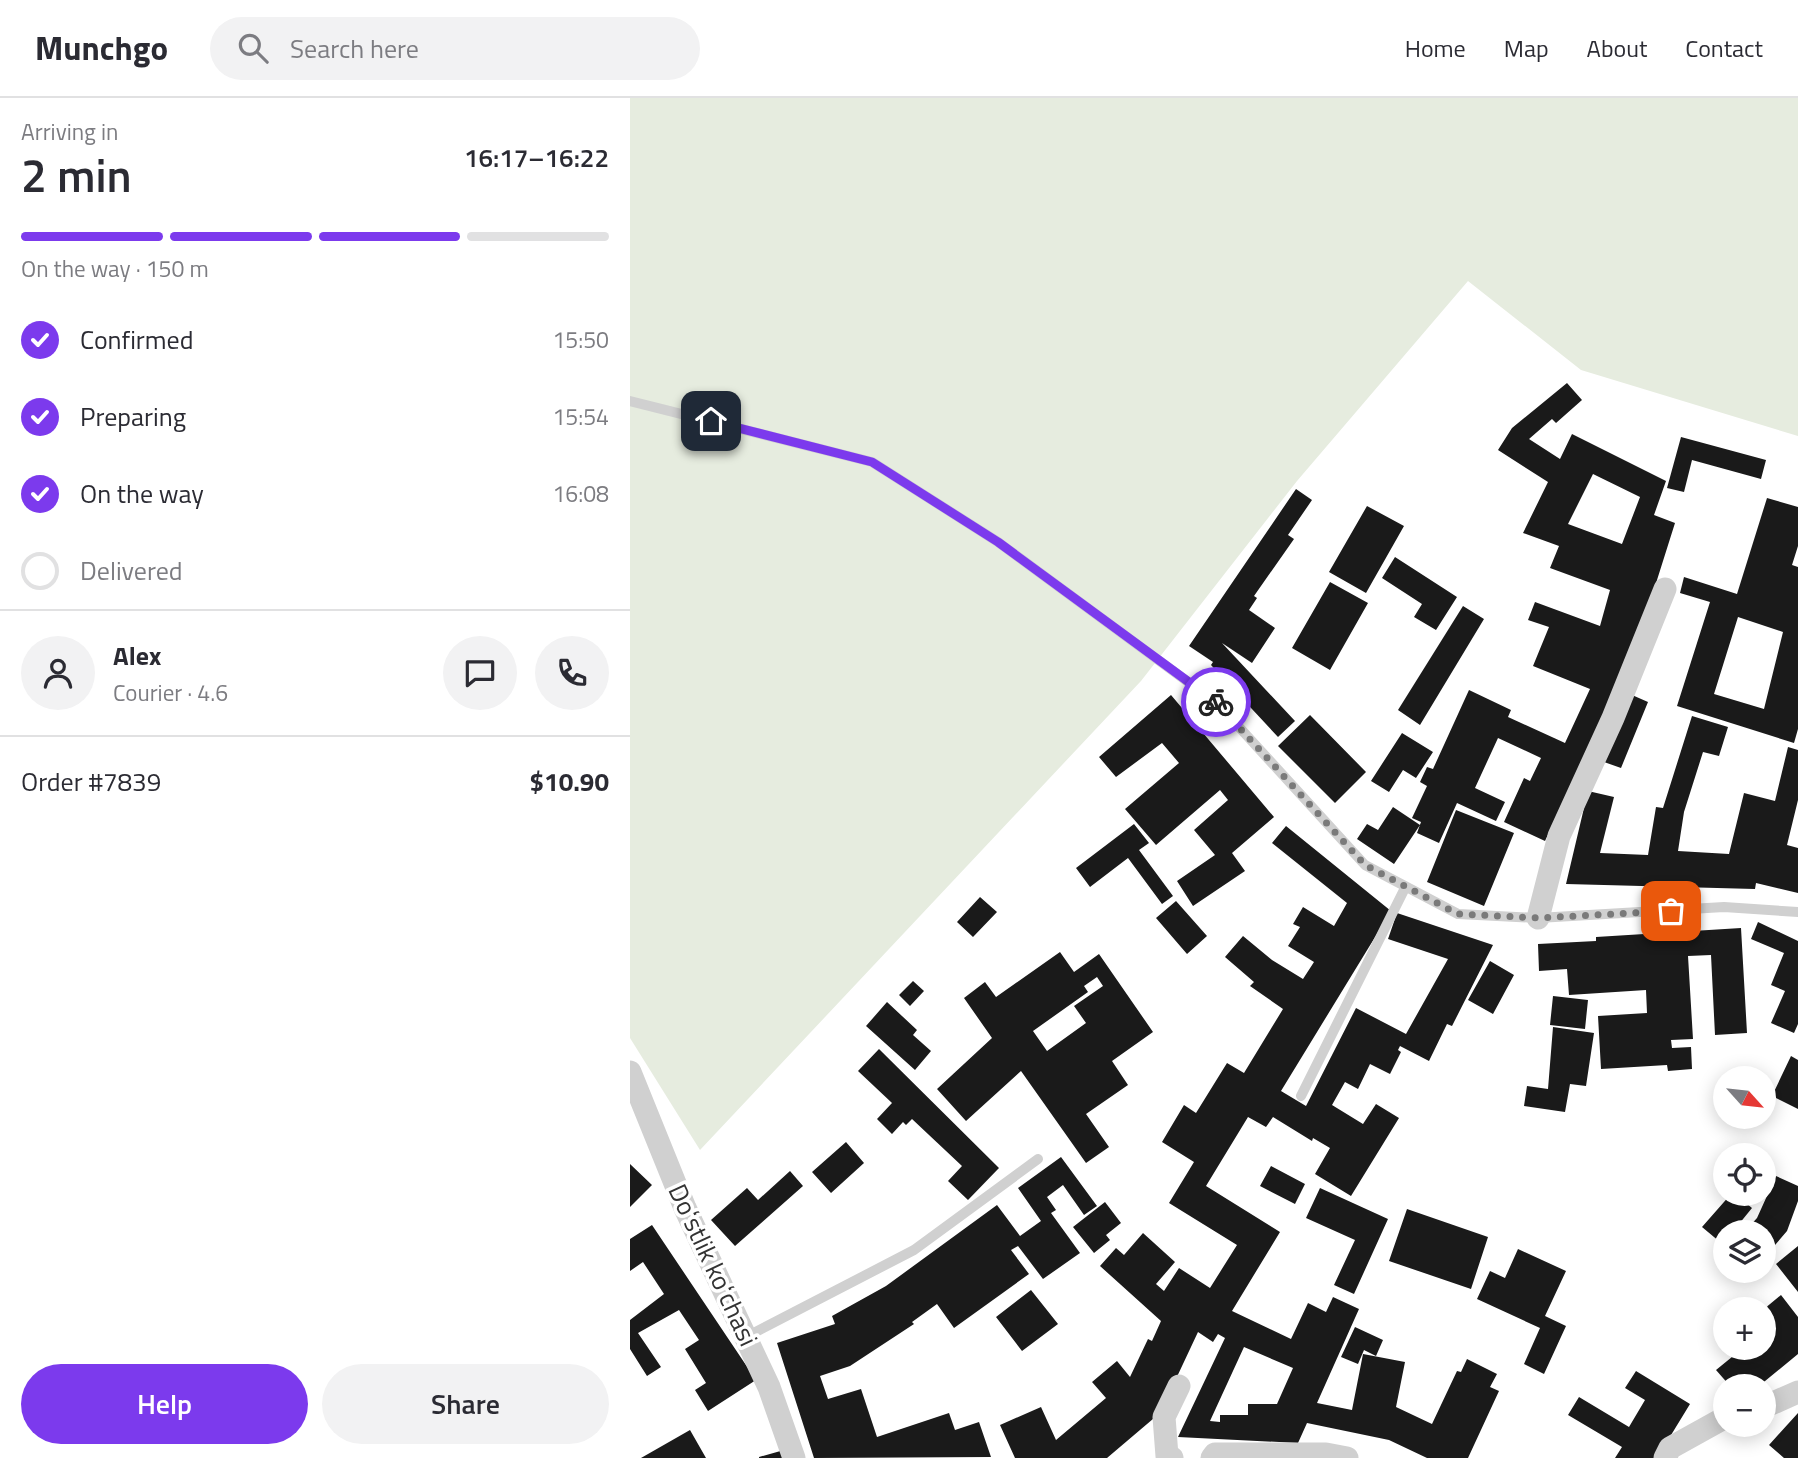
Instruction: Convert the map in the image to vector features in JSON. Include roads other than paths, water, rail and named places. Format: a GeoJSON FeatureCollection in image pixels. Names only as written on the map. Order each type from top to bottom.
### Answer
{"type":"FeatureCollection","features":[{"type":"Feature","properties":{"kind":"street"},"geometry":{"type":"LineString","coordinates":[[1538,918],[1559,836],[1613,718],[1664,589]]}},
{"type":"Feature","properties":{"kind":"street","name":"Doʻstlik koʻchasi"},"geometry":{"type":"LineString","coordinates":[[630,1072],[685,1208],[769,1387],[794,1458]]}},
{"type":"Feature","properties":{"kind":"street"},"geometry":{"type":"LineString","coordinates":[[1172,1458],[1167,1456],[1164,1417],[1179,1386]]}},
{"type":"Feature","properties":{"kind":"street"},"geometry":{"type":"LineString","coordinates":[[1776,1402],[1798,1392]]}},
{"type":"Feature","properties":{"kind":"street"},"geometry":{"type":"LineString","coordinates":[[1665,1458],[1670,1448],[1713,1423]]}},
{"type":"Feature","properties":{"kind":"street"},"geometry":{"type":"LineString","coordinates":[[1212,1458],[1214,1454],[1326,1454],[1347,1458]]}},
{"type":"Feature","properties":{"kind":"lane"},"geometry":{"type":"LineString","coordinates":[[630,401],[872,462],[998,542],[1219,704],[1365,865],[1458,914],[1538,918],[1724,908],[1798,912]]}},
{"type":"Feature","properties":{"kind":"lane"},"geometry":{"type":"LineString","coordinates":[[1301,1096],[1405,888]]}},
{"type":"Feature","properties":{"kind":"lane"},"geometry":{"type":"LineString","coordinates":[[746,1337],[914,1250],[1038,1159]]}}]}
